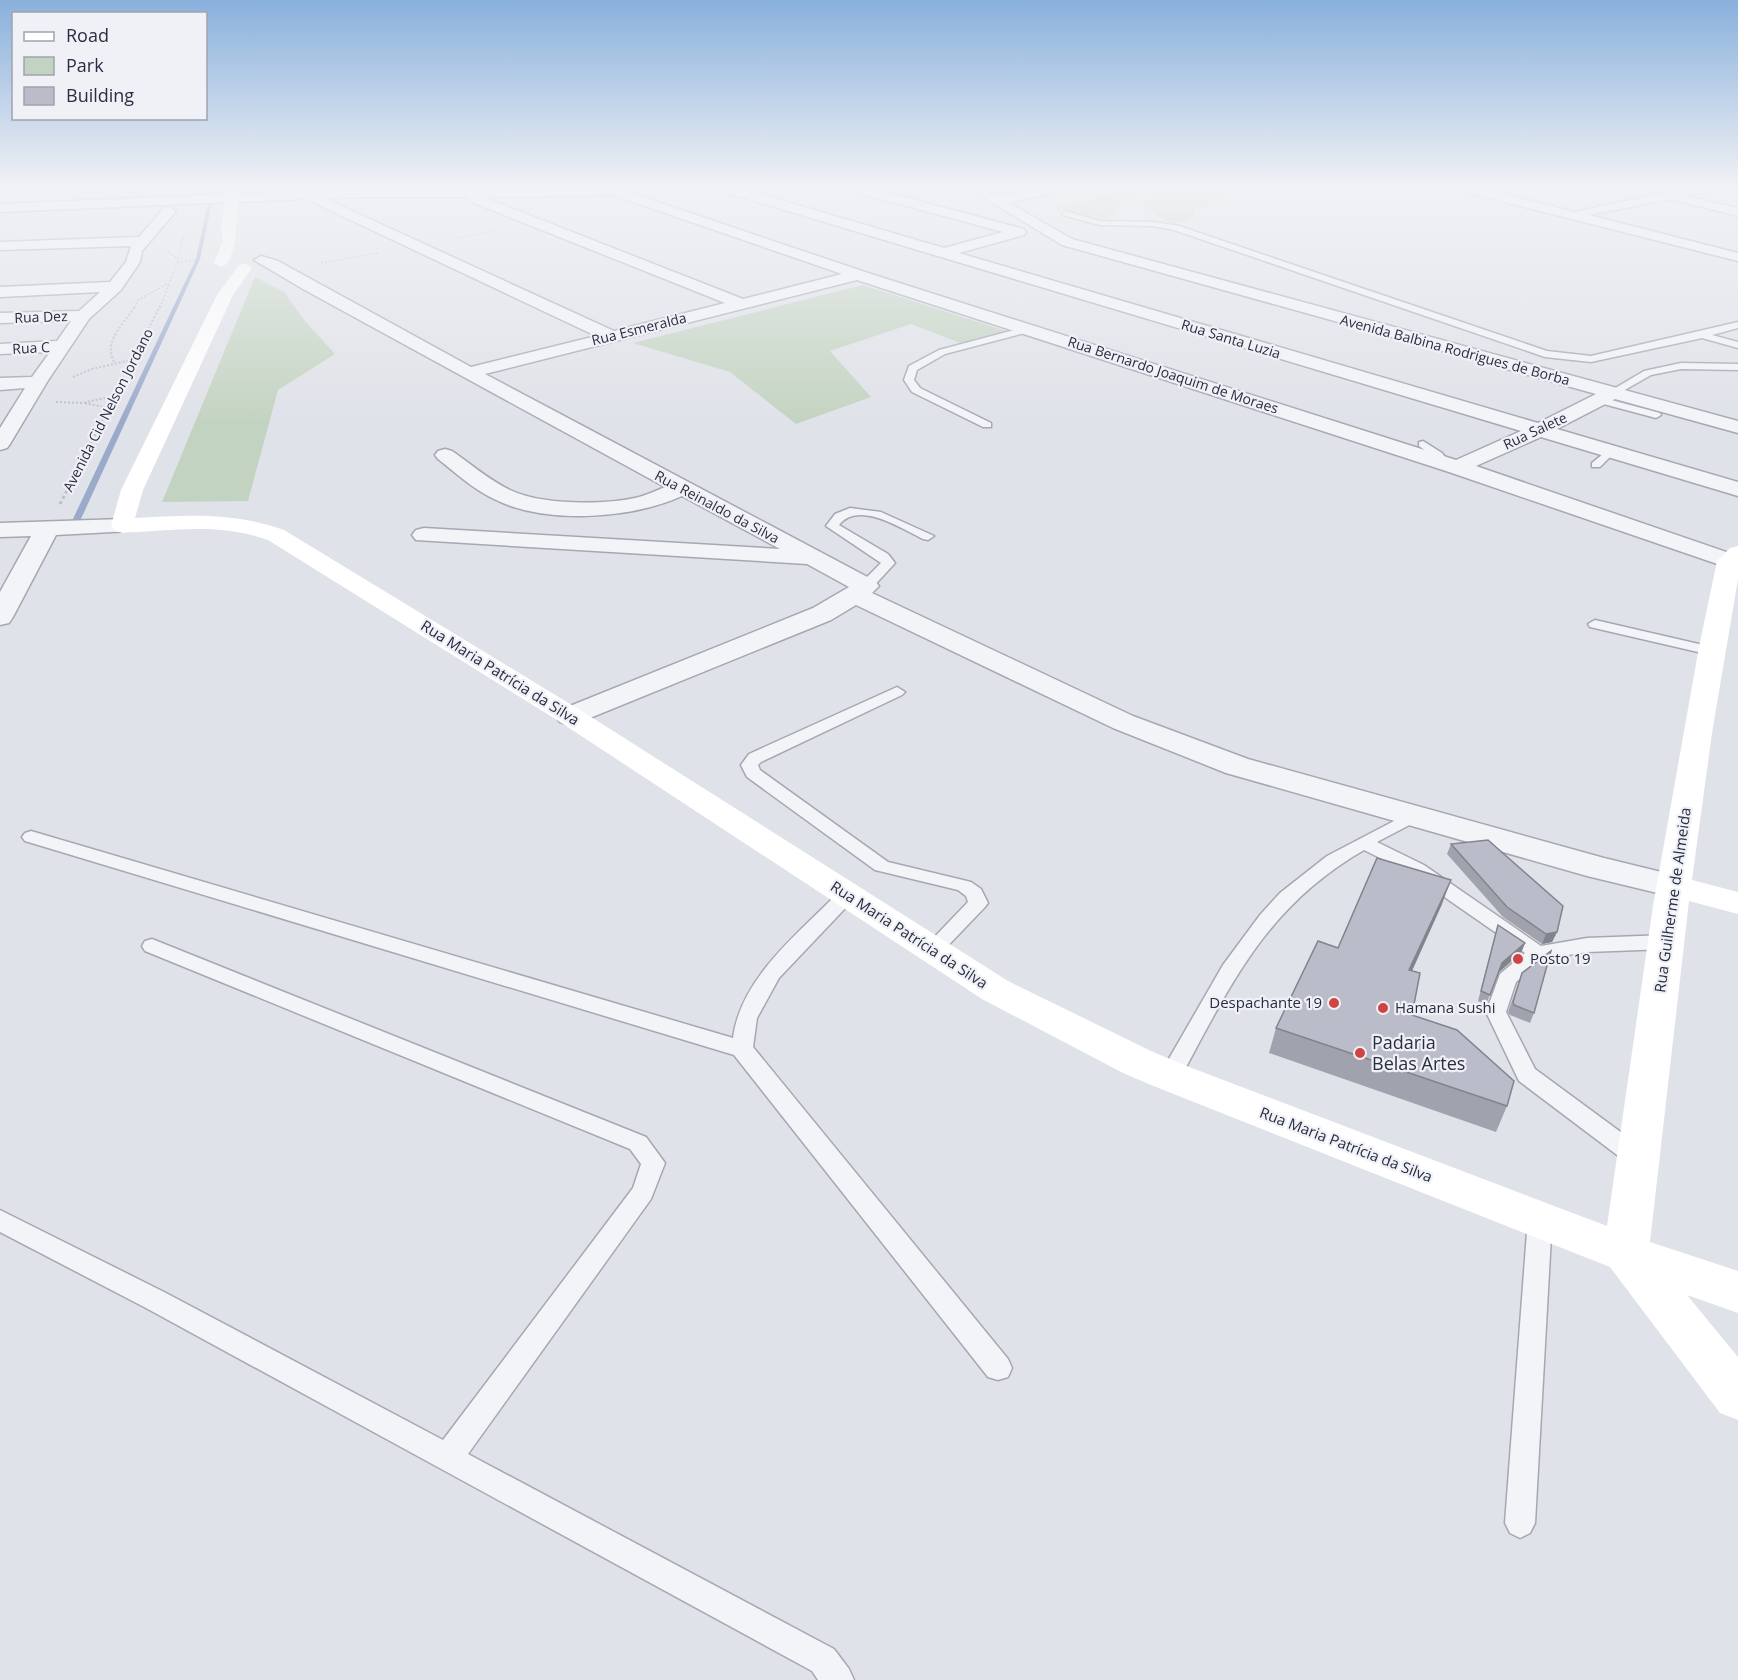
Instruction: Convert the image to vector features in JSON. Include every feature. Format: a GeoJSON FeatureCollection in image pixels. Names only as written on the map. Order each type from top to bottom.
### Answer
{"type":"FeatureCollection","features":[{"type":"Feature","properties":{"kind":"street"},"geometry":{"type":"LineString","coordinates":[[0,444],[82,316],[115,288],[130,266]]}},
{"type":"Feature","properties":{"kind":"street"},"geometry":{"type":"LineString","coordinates":[[220,266],[225,295]]}},
{"type":"Feature","properties":{"kind":"street"},"geometry":{"type":"LineString","coordinates":[[0,530],[123,526],[132,490],[225,295],[241,266]]}},
{"type":"Feature","properties":{"kind":"street","name":"Rua Reinaldo da Silva"},"geometry":{"type":"LineString","coordinates":[[274,266],[813,558],[860,590],[1123,722],[1237,766],[1587,865],[1674,886]]}},
{"type":"Feature","properties":{"kind":"street"},"geometry":{"type":"LineString","coordinates":[[461,266],[611,336]]}},
{"type":"Feature","properties":{"kind":"street"},"geometry":{"type":"LineString","coordinates":[[648,266],[741,304]]}},
{"type":"Feature","properties":{"kind":"street","name":"Rua Bernardo Joaquim de Moraes"},"geometry":{"type":"LineString","coordinates":[[835,266],[1734,557]]}},
{"type":"Feature","properties":{"kind":"street","name":"Rua Esmeralda"},"geometry":{"type":"LineString","coordinates":[[469,373],[889,266]]}},
{"type":"Feature","properties":{"kind":"street","name":"Rua Santa Luzia"},"geometry":{"type":"LineString","coordinates":[[987,266],[1538,431],[1602,458],[1738,489]]}},
{"type":"Feature","properties":{"kind":"street","name":"Avenida Balbina Rodrigues de Borba"},"geometry":{"type":"LineString","coordinates":[[1152,266],[1606,396],[1738,427]]}},
{"type":"Feature","properties":{"kind":"street"},"geometry":{"type":"LineString","coordinates":[[0,292],[115,288]]}},
{"type":"Feature","properties":{"kind":"street","name":"Rua Dez"},"geometry":{"type":"LineString","coordinates":[[0,318],[82,316]]}},
{"type":"Feature","properties":{"kind":"street","name":"Rua C"},"geometry":{"type":"LineString","coordinates":[[0,350],[62,346]]}},
{"type":"Feature","properties":{"kind":"street"},"geometry":{"type":"LineString","coordinates":[[0,384],[38,382]]}},
{"type":"Feature","properties":{"kind":"street","name":"Rua Salete"},"geometry":{"type":"LineString","coordinates":[[1450,465],[1538,431],[1606,396]]}},
{"type":"Feature","properties":{"kind":"street"},"geometry":{"type":"LineString","coordinates":[[445,455],[502,494],[526,503],[556,506],[630,506],[651,501],[682,488]]}},
{"type":"Feature","properties":{"kind":"street","name":"Rua Maria Patrícia da Silva"},"geometry":{"type":"LineString","coordinates":[[123,526],[214,520],[259,527],[276,535],[570,716],[995,990],[1137,1062],[1170,1076],[1626,1252],[1738,1292]]}},
{"type":"Feature","properties":{"kind":"street"},"geometry":{"type":"LineString","coordinates":[[0,617],[35,548],[48,529]]}},
{"type":"Feature","properties":{"kind":"street"},"geometry":{"type":"LineString","coordinates":[[424,535],[813,558]]}},
{"type":"Feature","properties":{"kind":"street","name":"Rua Guilherme de Almeida"},"geometry":{"type":"LineString","coordinates":[[1626,1252],[1674,886],[1711,651],[1734,557]]}},
{"type":"Feature","properties":{"kind":"street"},"geometry":{"type":"LineString","coordinates":[[570,716],[822,614],[860,590]]}},
{"type":"Feature","properties":{"kind":"street"},"geometry":{"type":"LineString","coordinates":[[1674,886],[1738,903]]}},
{"type":"Feature","properties":{"kind":"street"},"geometry":{"type":"LineString","coordinates":[[1626,1252],[1738,1396]]}},
{"type":"Feature","properties":{"kind":"lane"},"geometry":{"type":"LineString","coordinates":[[1285,266],[1545,354],[1566,358],[1592,359],[1738,325]]}},
{"type":"Feature","properties":{"kind":"lane"},"geometry":{"type":"LineString","coordinates":[[987,424],[916,390],[909,380],[913,368],[942,352],[1029,329]]}},
{"type":"Feature","properties":{"kind":"lane"},"geometry":{"type":"LineString","coordinates":[[1702,335],[1738,345]]}},
{"type":"Feature","properties":{"kind":"lane"},"geometry":{"type":"LineString","coordinates":[[1606,396],[1648,373],[1681,366],[1738,367]]}},
{"type":"Feature","properties":{"kind":"lane"},"geometry":{"type":"LineString","coordinates":[[1606,396],[1656,415]]}},
{"type":"Feature","properties":{"kind":"lane"},"geometry":{"type":"LineString","coordinates":[[1424,444],[1450,465]]}},
{"type":"Feature","properties":{"kind":"lane"},"geometry":{"type":"LineString","coordinates":[[860,590],[888,563],[883,557],[832,526],[836,517],[849,511],[865,511],[928,536]]}},
{"type":"Feature","properties":{"kind":"lane"},"geometry":{"type":"LineString","coordinates":[[1595,624],[1711,651]]}},
{"type":"Feature","properties":{"kind":"lane"},"geometry":{"type":"LineString","coordinates":[[897,692],[755,758],[749,765],[753,773],[882,866],[964,886],[975,893],[978,903],[932,950]]}},
{"type":"Feature","properties":{"kind":"lane"},"geometry":{"type":"LineString","coordinates":[[1170,1076],[1233,964],[1277,909],[1308,878],[1364,843],[1415,816]]}},
{"type":"Feature","properties":{"kind":"lane"},"geometry":{"type":"LineString","coordinates":[[31,837],[742,1049],[998,1368]]}},
{"type":"Feature","properties":{"kind":"lane"},"geometry":{"type":"LineString","coordinates":[[1364,843],[1417,869],[1538,953]]}},
{"type":"Feature","properties":{"kind":"lane"},"geometry":{"type":"LineString","coordinates":[[742,1049],[746,1018],[771,974],[847,895]]}},
{"type":"Feature","properties":{"kind":"lane"},"geometry":{"type":"LineString","coordinates":[[1638,1156],[1527,1076],[1496,1012],[1507,979],[1538,953],[1587,945],[1666,942]]}},
{"type":"Feature","properties":{"kind":"lane"},"geometry":{"type":"LineString","coordinates":[[152,946],[638,1143],[653,1162],[643,1192],[448,1457]]}},
{"type":"Feature","properties":{"kind":"lane"},"geometry":{"type":"LineString","coordinates":[[1520,1523],[1540,1219]]}},
{"type":"Feature","properties":{"kind":"lane"},"geometry":{"type":"LineString","coordinates":[[0,1220],[155,1300],[823,1660],[838,1680]]}},
{"type":"Feature","properties":{"kind":"path","name":"Avenida Cid Nelson Jordano"},"geometry":{"type":"LineString","coordinates":[[48,529],[157,314],[175,266]]}},
{"type":"Feature","properties":{"kind":"path"},"geometry":{"type":"LineString","coordinates":[[115,363],[109,352],[111,340],[127,320],[138,300],[168,284]]}},
{"type":"Feature","properties":{"kind":"path"},"geometry":{"type":"LineString","coordinates":[[66,381],[82,372],[132,360]]}},
{"type":"Feature","properties":{"kind":"path"},"geometry":{"type":"LineString","coordinates":[[82,403],[114,396]]}},
{"type":"Feature","properties":{"kind":"path"},"geometry":{"type":"LineString","coordinates":[[53,399],[61,403],[82,403],[108,408]]}},
{"type":"Feature","properties":{"kind":"green space"},"geometry":{"type":"Polygon","coordinates":[[[255,277],[284,292],[304,320],[335,354],[278,390],[248,501],[162,502],[255,277]]]}},
{"type":"Feature","properties":{"kind":"green space"},"geometry":{"type":"Polygon","coordinates":[[[863,285],[1009,332],[960,343],[911,324],[830,351],[871,397],[796,424],[730,372],[633,343],[863,285]]]}},
{"type":"Feature","properties":{"kind":"building"},"geometry":{"type":"Polygon","coordinates":[[[1488,840],[1563,906],[1557,932],[1546,934],[1507,907],[1451,844],[1488,840]]]}},
{"type":"Feature","properties":{"kind":"building"},"geometry":{"type":"Polygon","coordinates":[[[1377,858],[1451,880],[1409,970],[1420,973],[1412,1015],[1457,1030],[1514,1081],[1507,1106],[1276,1028],[1318,941],[1338,948],[1377,858]]]}},
{"type":"Feature","properties":{"kind":"building"},"geometry":{"type":"Polygon","coordinates":[[[1498,925],[1525,943],[1502,963],[1490,995],[1481,991],[1498,925]]]}},
{"type":"Feature","properties":{"kind":"building"},"geometry":{"type":"Polygon","coordinates":[[[1551,951],[1534,1013],[1514,1005],[1522,973],[1551,951]]]}},
{"type":"Feature","properties":{"kind":"waterway"},"geometry":{"type":"LineString","coordinates":[[76,521],[195,266]]}},
{"type":"Feature","properties":{"kind":"place","name":"Posto 19"},"geometry":{"type":"Point","coordinates":[1518,959]}},
{"type":"Feature","properties":{"kind":"place","name":"Despachante 19"},"geometry":{"type":"Point","coordinates":[1334,1003]}},
{"type":"Feature","properties":{"kind":"place","name":"Hamana Sushi"},"geometry":{"type":"Point","coordinates":[1383,1008]}},
{"type":"Feature","properties":{"kind":"place","name":"Padaria Belas Artes"},"geometry":{"type":"Point","coordinates":[1360,1053]}}]}
